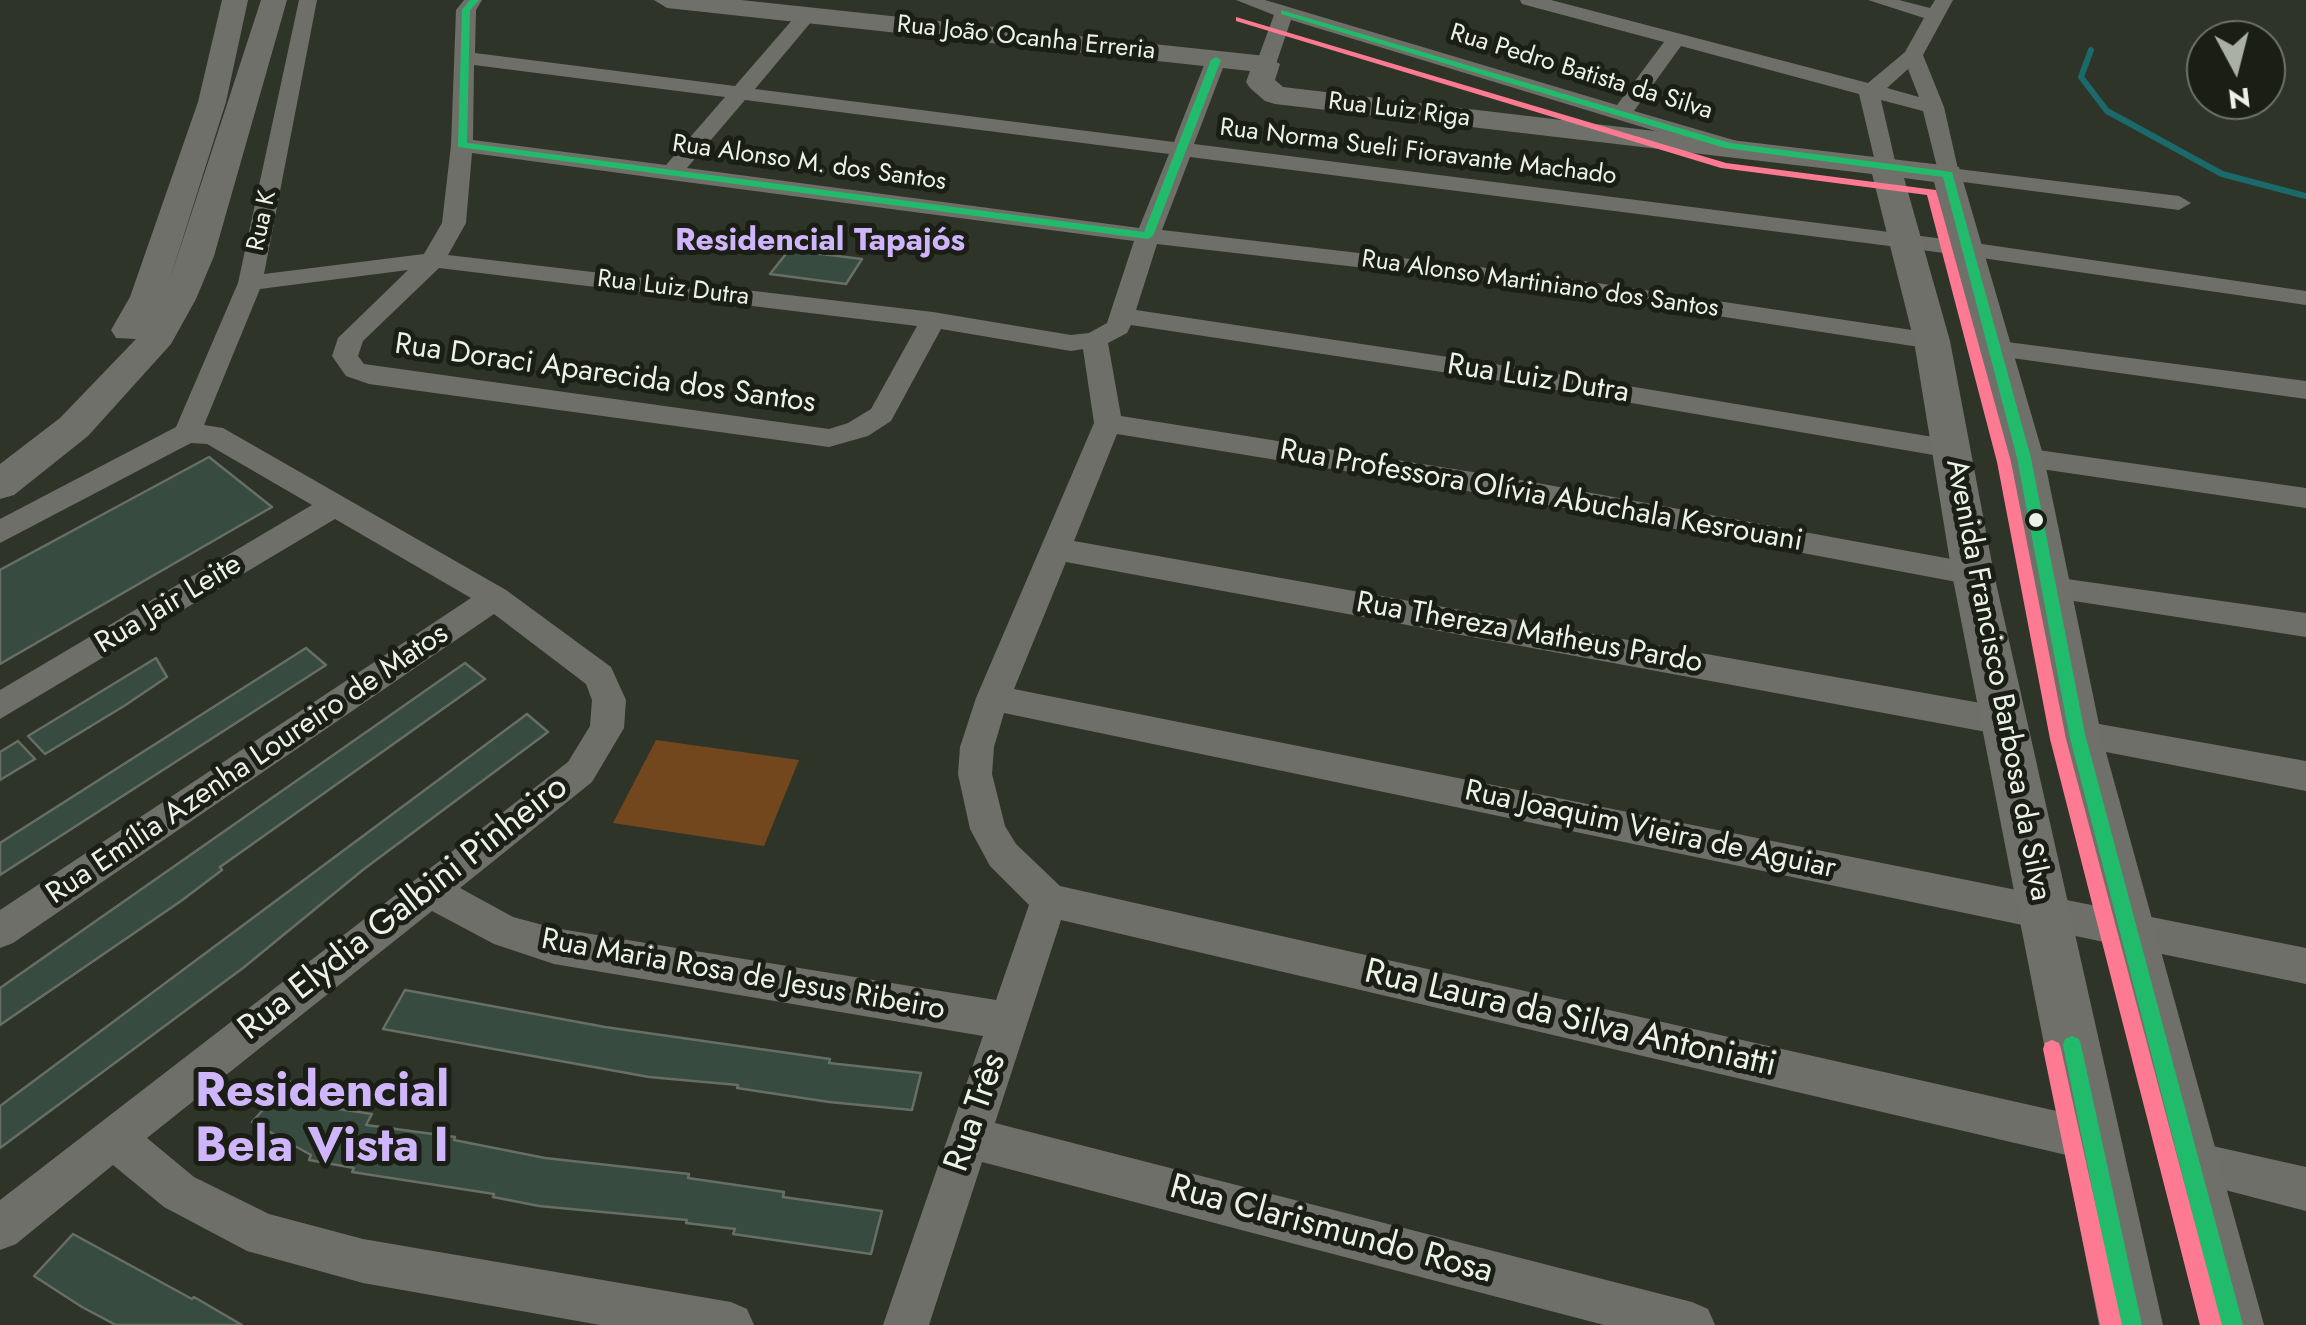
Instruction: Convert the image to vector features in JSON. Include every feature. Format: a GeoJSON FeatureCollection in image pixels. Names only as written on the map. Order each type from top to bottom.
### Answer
{"type":"FeatureCollection","features":[{"type":"Feature","properties":{"kind":"street"},"geometry":{"type":"LineString","coordinates":[[0,458],[79,390],[134,324],[148,297],[212,102],[235,0]]}},
{"type":"Feature","properties":{"kind":"street"},"geometry":{"type":"LineString","coordinates":[[0,485],[74,427],[158,336],[197,256],[274,0]]}},
{"type":"Feature","properties":{"kind":"street","name":"Rua K"},"geometry":{"type":"LineString","coordinates":[[188,433],[250,284],[308,0]]}},
{"type":"Feature","properties":{"kind":"street"},"geometry":{"type":"LineString","coordinates":[[433,260],[454,224],[462,145],[466,10],[473,0]]}},
{"type":"Feature","properties":{"kind":"street","name":"Rua João Ocanha Erreria"},"geometry":{"type":"LineString","coordinates":[[667,0],[1266,64]]}},
{"type":"Feature","properties":{"kind":"street","name":"Rua Pedro Batista da Silva"},"geometry":{"type":"LineString","coordinates":[[1245,0],[1729,146]]}},
{"type":"Feature","properties":{"kind":"street"},"geometry":{"type":"LineString","coordinates":[[1529,0],[1933,107]]}},
{"type":"Feature","properties":{"kind":"street"},"geometry":{"type":"LineString","coordinates":[[1870,92],[1913,54],[1939,7],[1877,0]]}},
{"type":"Feature","properties":{"kind":"street"},"geometry":{"type":"LineString","coordinates":[[1266,64],[1284,12]]}},
{"type":"Feature","properties":{"kind":"street"},"geometry":{"type":"LineString","coordinates":[[671,173],[807,15]]}},
{"type":"Feature","properties":{"kind":"street"},"geometry":{"type":"LineString","coordinates":[[1621,114],[1675,41]]}},
{"type":"Feature","properties":{"kind":"street"},"geometry":{"type":"LineString","coordinates":[[1913,54],[1933,107],[1992,348],[2024,458],[2077,734],[2232,1325]]}},
{"type":"Feature","properties":{"kind":"street","name":"Rua Norma Sueli Fioravante Machado"},"geometry":{"type":"LineString","coordinates":[[464,58],[1968,249],[2306,298]]}},
{"type":"Feature","properties":{"kind":"street"},"geometry":{"type":"LineString","coordinates":[[1049,900],[1003,855],[988,830],[979,802],[977,747],[993,698],[1108,423],[1096,340],[1118,328],[1148,236],[1216,60]]}},
{"type":"Feature","properties":{"kind":"street","name":"Rua Luiz Riga"},"geometry":{"type":"LineString","coordinates":[[1266,64],[1260,82],[1275,95],[1509,125],[1729,146],[2179,203]]}},
{"type":"Feature","properties":{"kind":"street"},"geometry":{"type":"LineString","coordinates":[[1509,125],[1540,108],[1540,90]]}},
{"type":"Feature","properties":{"kind":"street","name":"Avenida Francisco Barbosa da Silva"},"geometry":{"type":"LineString","coordinates":[[1870,92],[1885,166],[1932,340],[1973,574],[2131,1325]]}},
{"type":"Feature","properties":{"kind":"street","name":"Rua Alonso M. dos Santos"},"geometry":{"type":"LineString","coordinates":[[462,145],[1148,236]]}},
{"type":"Feature","properties":{"kind":"street","name":"Rua Alonso Martiniano dos Santos"},"geometry":{"type":"LineString","coordinates":[[1148,236],[1530,280],[1932,340]]}},
{"type":"Feature","properties":{"kind":"street","name":"Rua Luiz Dutra"},"geometry":{"type":"LineString","coordinates":[[250,284],[433,260],[933,320],[1070,343],[1096,340]]}},
{"type":"Feature","properties":{"kind":"street","name":"Rua Doraci Aparecida dos Santos"},"geometry":{"type":"LineString","coordinates":[[433,260],[351,338],[346,361],[368,376],[809,438],[858,430],[886,409],[933,320]]}},
{"type":"Feature","properties":{"kind":"street","name":"Rua Luiz Dutra"},"geometry":{"type":"LineString","coordinates":[[1123,316],[1521,376],[1951,450]]}},
{"type":"Feature","properties":{"kind":"street"},"geometry":{"type":"LineString","coordinates":[[1992,348],[2306,390]]}},
{"type":"Feature","properties":{"kind":"street","name":"Rua Professora Olívia Abuchala Kesrouani"},"geometry":{"type":"LineString","coordinates":[[1108,423],[1510,488],[1973,574]]}},
{"type":"Feature","properties":{"kind":"street"},"geometry":{"type":"LineString","coordinates":[[0,532],[188,433],[213,435],[496,598]]}},
{"type":"Feature","properties":{"kind":"street"},"geometry":{"type":"LineString","coordinates":[[2024,458],[2306,498]]}},
{"type":"Feature","properties":{"kind":"street","name":"Rua Jair Leite"},"geometry":{"type":"LineString","coordinates":[[0,706],[337,504]]}},
{"type":"Feature","properties":{"kind":"street","name":"Rua Thereza Matheus Pardo"},"geometry":{"type":"LineString","coordinates":[[1056,549],[2003,720]]}},
{"type":"Feature","properties":{"kind":"street"},"geometry":{"type":"LineString","coordinates":[[2046,587],[2306,625]]}},
{"type":"Feature","properties":{"kind":"street","name":"Rua Elydia Galbini Pinheiro"},"geometry":{"type":"LineString","coordinates":[[0,1228],[580,772],[607,728],[609,700],[599,676],[496,598]]}},
{"type":"Feature","properties":{"kind":"street","name":"Rua Emília Azenha Loureiro de Matos"},"geometry":{"type":"LineString","coordinates":[[0,931],[496,598]]}},
{"type":"Feature","properties":{"kind":"street","name":"Rua Joaquim Vieira de Aguiar"},"geometry":{"type":"LineString","coordinates":[[993,698],[2306,966]]}},
{"type":"Feature","properties":{"kind":"street"},"geometry":{"type":"LineString","coordinates":[[2077,734],[2306,776]]}},
{"type":"Feature","properties":{"kind":"street","name":"Rua Maria Rosa de Jesus Ribeiro"},"geometry":{"type":"LineString","coordinates":[[430,889],[466,913],[507,932],[554,946],[1008,1021]]}},
{"type":"Feature","properties":{"kind":"street","name":"Rua Três"},"geometry":{"type":"LineString","coordinates":[[906,1325],[1049,900]]}},
{"type":"Feature","properties":{"kind":"street","name":"Rua Laura da Silva Antoniatti"},"geometry":{"type":"LineString","coordinates":[[1049,900],[2092,1140]]}},
{"type":"Feature","properties":{"kind":"street"},"geometry":{"type":"LineString","coordinates":[[112,1137],[179,1192],[263,1235],[363,1261],[730,1325]]}},
{"type":"Feature","properties":{"kind":"street","name":"Rua Clarismundo Rosa"},"geometry":{"type":"LineString","coordinates":[[969,1138],[1692,1325]]}},
{"type":"Feature","properties":{"kind":"street"},"geometry":{"type":"LineString","coordinates":[[2186,1161],[2306,1189]]}},
{"type":"Feature","properties":{"kind":"shaded area"},"geometry":{"type":"Polygon","coordinates":[[[656,740],[799,760],[764,846],[613,823],[656,740]]]}},
{"type":"Feature","properties":{"kind":"building"},"geometry":{"type":"Polygon","coordinates":[[[789,250],[862,259],[846,284],[770,274],[789,250]]]}},
{"type":"Feature","properties":{"kind":"building"},"geometry":{"type":"Polygon","coordinates":[[[209,457],[272,507],[0,664],[0,570],[209,457]]]}},
{"type":"Feature","properties":{"kind":"building"},"geometry":{"type":"Polygon","coordinates":[[[306,648],[326,665],[0,875],[0,843],[306,648]]]}},
{"type":"Feature","properties":{"kind":"building"},"geometry":{"type":"Polygon","coordinates":[[[156,658],[167,677],[124,706],[45,754],[28,736],[156,658]]]}},
{"type":"Feature","properties":{"kind":"building"},"geometry":{"type":"Polygon","coordinates":[[[465,663],[485,679],[220,867],[222,870],[181,901],[0,1025],[0,988],[465,663]]]}},
{"type":"Feature","properties":{"kind":"building"},"geometry":{"type":"Polygon","coordinates":[[[527,714],[548,732],[364,869],[243,968],[0,1148],[0,1106],[527,714]]]}},
{"type":"Feature","properties":{"kind":"building"},"geometry":{"type":"Polygon","coordinates":[[[18,741],[35,759],[0,780],[0,752],[18,741]]]}},
{"type":"Feature","properties":{"kind":"building"},"geometry":{"type":"Polygon","coordinates":[[[405,990],[605,1027],[830,1059],[829,1063],[921,1073],[912,1110],[829,1102],[737,1088],[738,1085],[649,1077],[383,1029],[405,990]]]}},
{"type":"Feature","properties":{"kind":"building"},"geometry":{"type":"Polygon","coordinates":[[[289,1081],[339,1109],[372,1114],[366,1125],[455,1137],[454,1140],[545,1158],[689,1174],[688,1178],[784,1192],[783,1197],[882,1211],[871,1254],[733,1234],[735,1229],[686,1223],[687,1220],[539,1206],[493,1197],[494,1194],[352,1172],[354,1168],[309,1160],[311,1155],[252,1122],[289,1081]]]}},
{"type":"Feature","properties":{"kind":"building"},"geometry":{"type":"Polygon","coordinates":[[[73,1234],[242,1325],[116,1325],[82,1307],[34,1276],[73,1234]]]}},
{"type":"Feature","properties":{"kind":"waterway"},"geometry":{"type":"LineString","coordinates":[[2091,50],[2081,77],[2107,111],[2222,174],[2306,196]]}},
{"type":"Feature","properties":{"kind":"transit line"},"geometry":{"type":"LineString","coordinates":[[462,145],[466,10],[475,0]]}},
{"type":"Feature","properties":{"kind":"transit line"},"geometry":{"type":"LineString","coordinates":[[1284,12],[1729,146],[1948,174],[2024,458],[2077,734],[2232,1325]]}},
{"type":"Feature","properties":{"kind":"transit line"},"geometry":{"type":"LineString","coordinates":[[1239,19],[1725,166],[1932,192],[2004,462],[2058,739],[2211,1325]]}},
{"type":"Feature","properties":{"kind":"transit line"},"geometry":{"type":"LineString","coordinates":[[1148,236],[1216,60]]}},
{"type":"Feature","properties":{"kind":"transit line"},"geometry":{"type":"LineString","coordinates":[[462,145],[1148,236]]}},
{"type":"Feature","properties":{"kind":"transit line"},"geometry":{"type":"LineString","coordinates":[[2072,1045],[2131,1325]]}},
{"type":"Feature","properties":{"kind":"transit line"},"geometry":{"type":"LineString","coordinates":[[2052,1049],[2111,1325]]}},
{"type":"Feature","properties":{"kind":"district","name":"Residencial Tapajós"},"geometry":{"type":"Point","coordinates":[820,242]}},
{"type":"Feature","properties":{"kind":"district","name":"Residencial Bela Vista I"},"geometry":{"type":"Point","coordinates":[322,1122]}}]}
